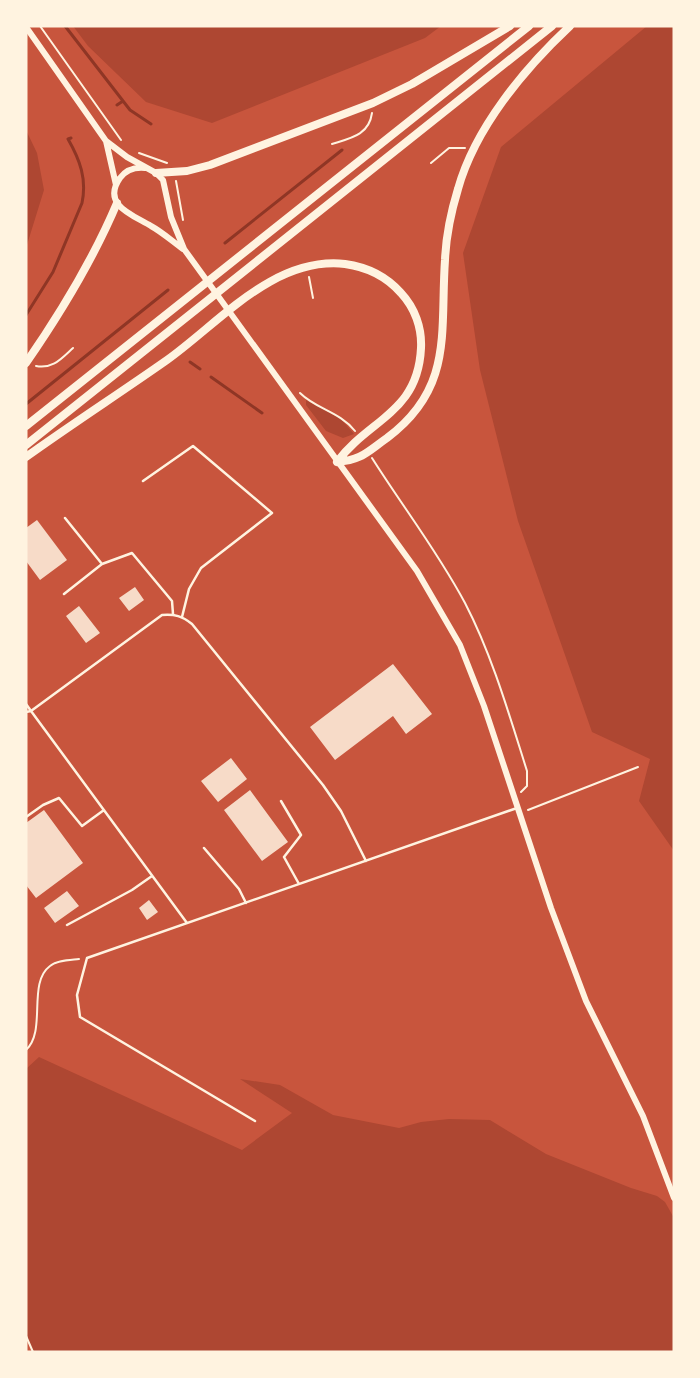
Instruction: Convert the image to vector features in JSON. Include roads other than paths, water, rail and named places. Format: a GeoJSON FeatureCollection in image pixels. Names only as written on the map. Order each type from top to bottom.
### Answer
{"type":"FeatureCollection","features":[{"type":"Feature","properties":{"kind":"highway"},"geometry":{"type":"LineString","coordinates":[[156,173],[187,171],[210,165],[372,103],[412,84],[510,26]]}},
{"type":"Feature","properties":{"kind":"highway"},"geometry":{"type":"LineString","coordinates":[[26,426],[529,26]]}},
{"type":"Feature","properties":{"kind":"highway"},"geometry":{"type":"LineString","coordinates":[[26,445],[552,26]]}},
{"type":"Feature","properties":{"kind":"highway"},"geometry":{"type":"LineString","coordinates":[[337,462],[355,460],[397,430],[412,416],[434,380],[443,342],[445,260],[448,231],[458,189],[474,151],[514,86],[570,26]]}},
{"type":"Feature","properties":{"kind":"highway"},"geometry":{"type":"LineString","coordinates":[[26,362],[67,302],[91,261],[117,202]]}},
{"type":"Feature","properties":{"kind":"highway"},"geometry":{"type":"LineString","coordinates":[[26,457],[167,360],[249,295],[277,279],[307,267],[333,263],[358,266],[392,282],[408,300],[422,335],[419,366],[415,380],[404,400],[382,422],[348,447],[337,462]]}},
{"type":"Feature","properties":{"kind":"street"},"geometry":{"type":"LineString","coordinates":[[26,27],[106,141],[127,157],[156,173],[165,183],[171,217],[184,250],[417,571],[460,645],[484,706],[551,908],[586,1000],[643,1116],[674,1198]]}},
{"type":"Feature","properties":{"kind":"street"},"geometry":{"type":"LineString","coordinates":[[106,141],[116,185],[117,202],[121,210],[151,226],[184,250]]}},
{"type":"Feature","properties":{"kind":"street"},"geometry":{"type":"LineString","coordinates":[[116,185],[120,178],[128,171],[137,168],[147,168]]}},
{"type":"Feature","properties":{"kind":"lane"},"geometry":{"type":"LineString","coordinates":[[143,481],[193,446],[272,512],[201,568],[189,589],[182,617]]}},
{"type":"Feature","properties":{"kind":"lane"},"geometry":{"type":"LineString","coordinates":[[65,518],[102,564]]}},
{"type":"Feature","properties":{"kind":"lane"},"geometry":{"type":"LineString","coordinates":[[64,594],[102,564],[132,553],[172,601],[173,614]]}},
{"type":"Feature","properties":{"kind":"lane"},"geometry":{"type":"LineString","coordinates":[[26,712],[31,711],[162,615],[173,614],[182,617],[192,624],[323,785],[341,812],[366,861]]}},
{"type":"Feature","properties":{"kind":"lane"},"geometry":{"type":"LineString","coordinates":[[26,704],[187,923]]}},
{"type":"Feature","properties":{"kind":"lane"},"geometry":{"type":"LineString","coordinates":[[26,818],[44,805],[59,798],[82,826],[104,810]]}},
{"type":"Feature","properties":{"kind":"lane"},"geometry":{"type":"LineString","coordinates":[[281,801],[301,835],[284,857],[299,884]]}},
{"type":"Feature","properties":{"kind":"lane"},"geometry":{"type":"LineString","coordinates":[[255,1122],[80,1017],[77,995],[87,958],[366,861],[518,811]]}},
{"type":"Feature","properties":{"kind":"lane"},"geometry":{"type":"LineString","coordinates":[[204,848],[239,889],[246,902]]}},
{"type":"Feature","properties":{"kind":"lane"},"geometry":{"type":"LineString","coordinates":[[67,925],[132,890],[152,876]]}},
{"type":"Feature","properties":{"kind":"waterway"},"geometry":{"type":"LineString","coordinates":[[65,26],[130,110],[151,124]]}},
{"type":"Feature","properties":{"kind":"waterway"},"geometry":{"type":"LineString","coordinates":[[117,105],[123,101]]}},
{"type":"Feature","properties":{"kind":"waterway"},"geometry":{"type":"LineString","coordinates":[[26,315],[53,272],[82,203],[83,178],[76,154],[68,139],[71,138]]}},
{"type":"Feature","properties":{"kind":"waterway"},"geometry":{"type":"LineString","coordinates":[[225,243],[342,150]]}},
{"type":"Feature","properties":{"kind":"waterway"},"geometry":{"type":"LineString","coordinates":[[26,404],[168,290]]}},
{"type":"Feature","properties":{"kind":"waterway"},"geometry":{"type":"LineString","coordinates":[[190,362],[200,369]]}},
{"type":"Feature","properties":{"kind":"waterway"},"geometry":{"type":"LineString","coordinates":[[211,377],[262,413]]}}]}
